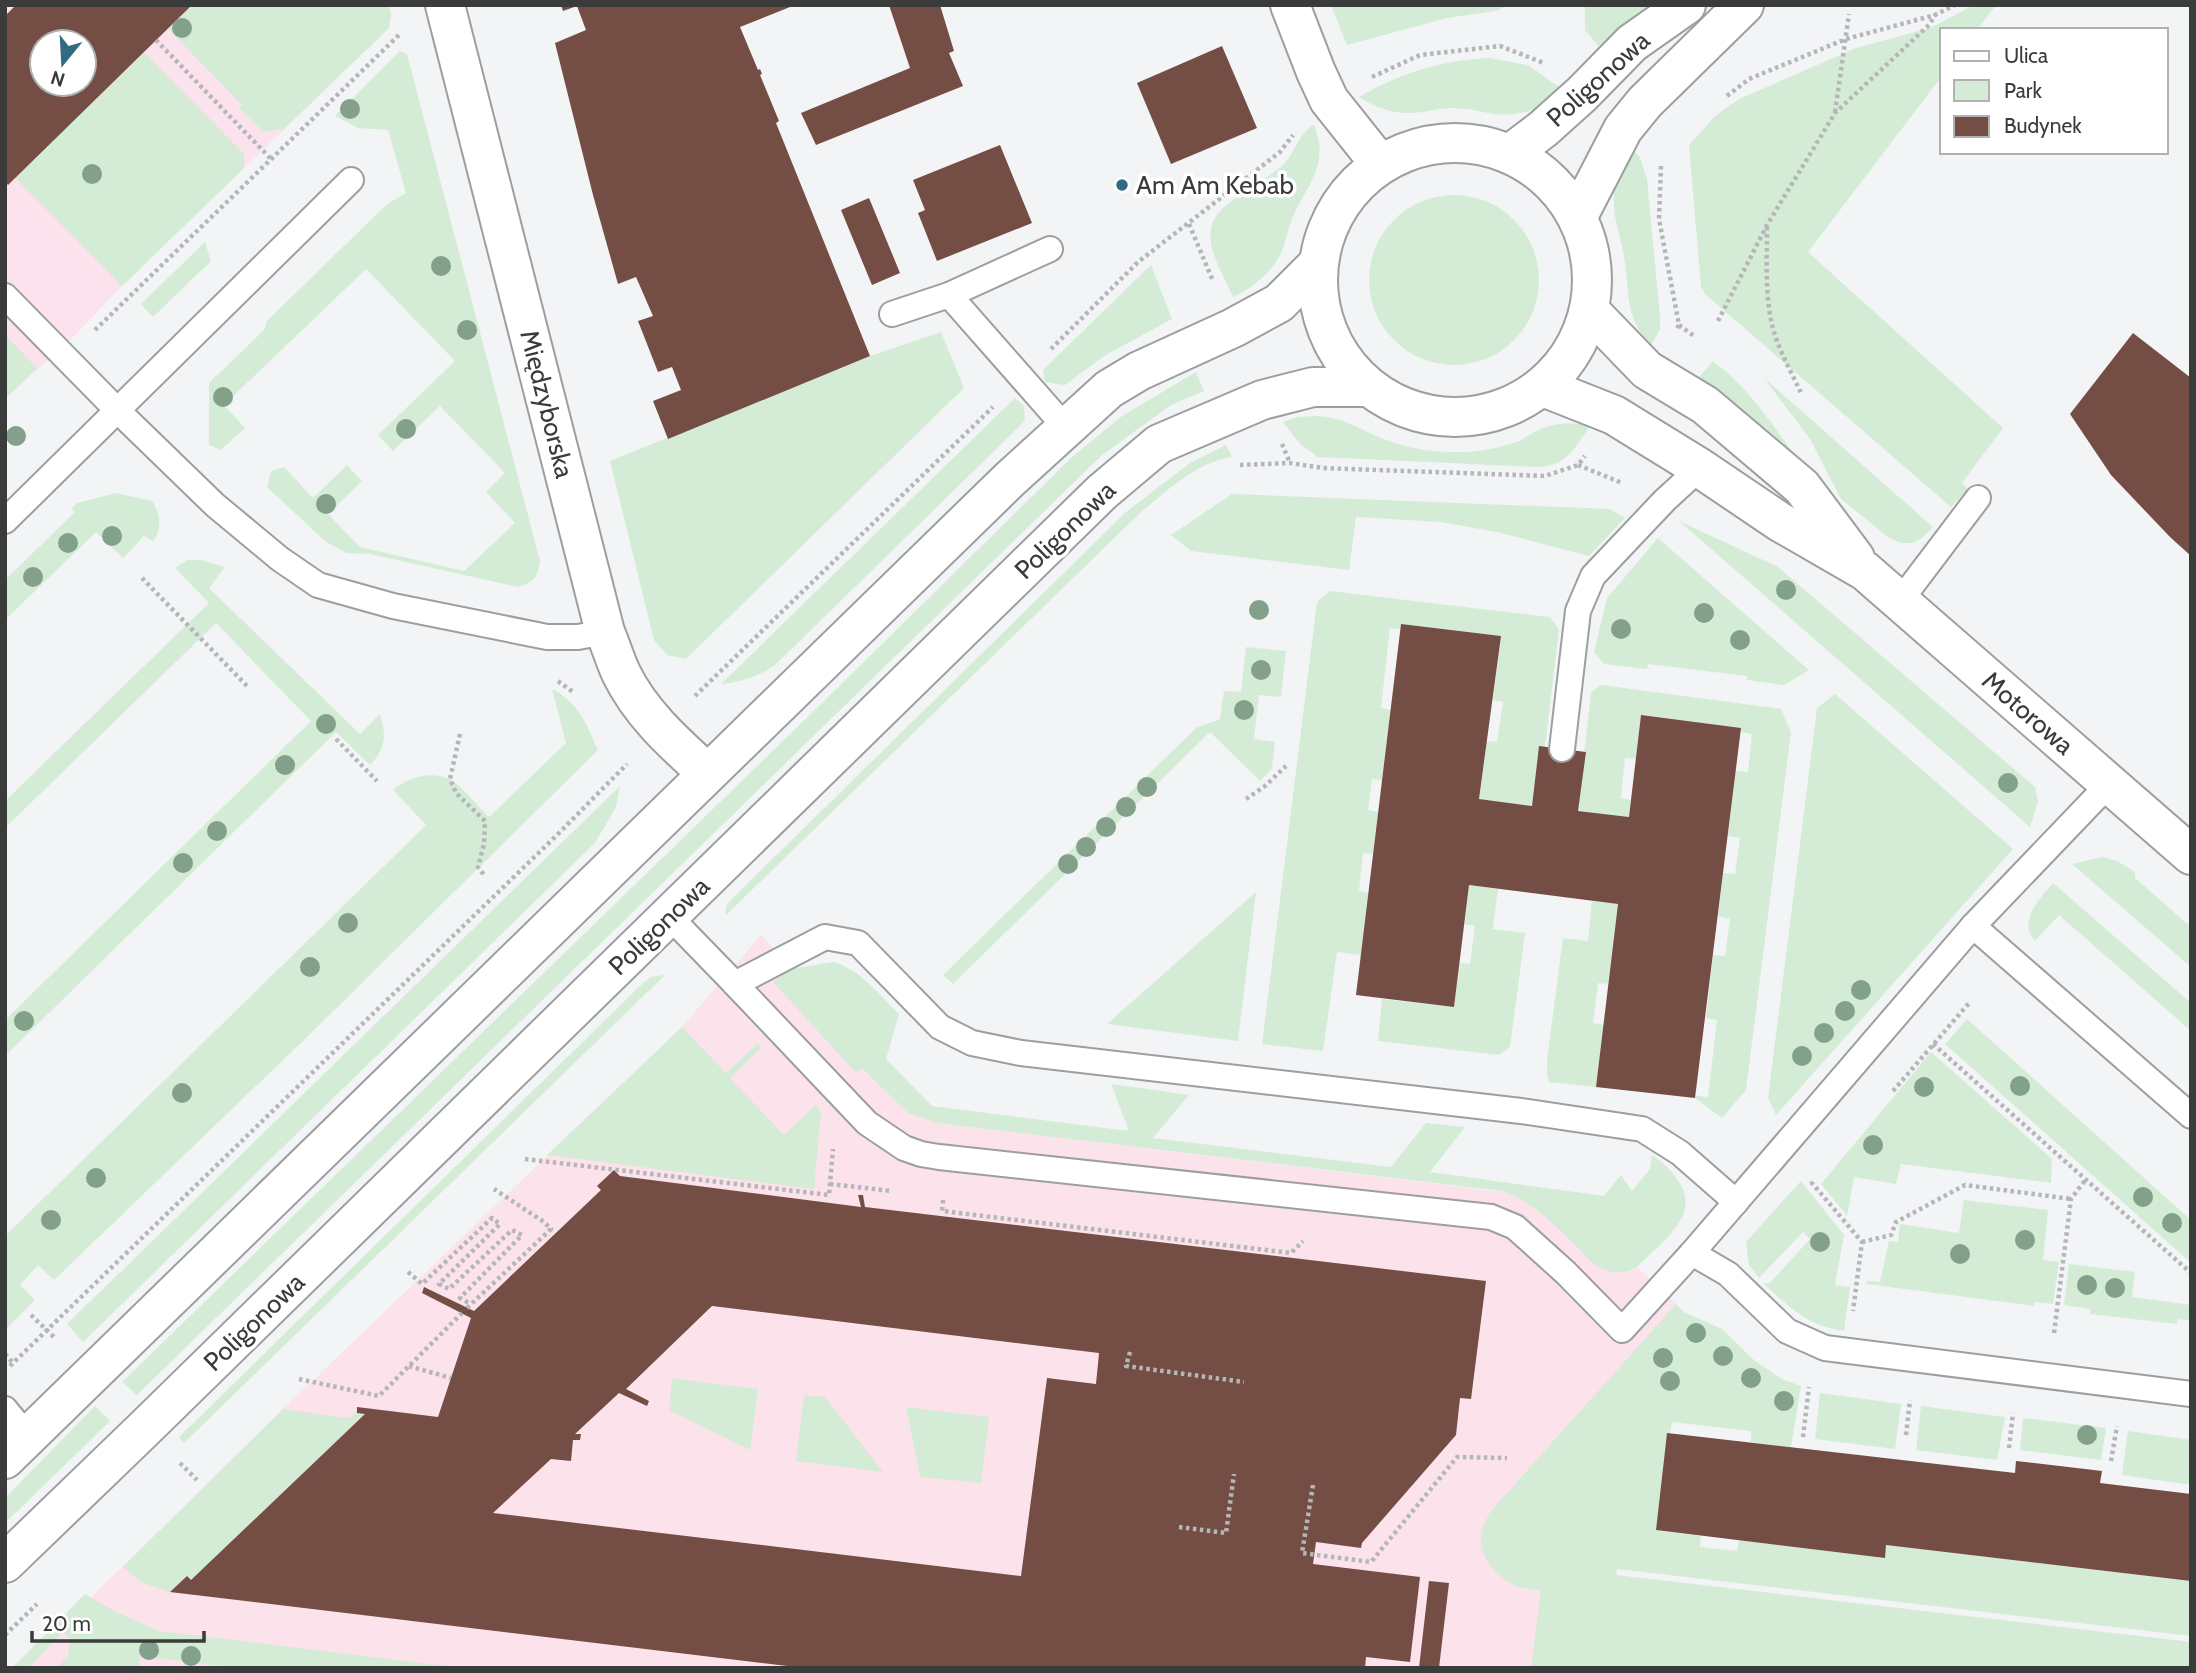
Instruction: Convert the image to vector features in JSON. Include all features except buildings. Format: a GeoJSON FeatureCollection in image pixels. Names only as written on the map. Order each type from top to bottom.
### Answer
{"type":"FeatureCollection","features":[{"type":"Feature","properties":{"kind":"street","name":"Międzyborska"},"geometry":{"type":"LineString","coordinates":[[445,5],[605,632],[621,673],[642,708],[660,730],[707,773]]}},
{"type":"Feature","properties":{"kind":"street"},"geometry":{"type":"LineString","coordinates":[[1290,5],[1329,100],[1380,164]]}},
{"type":"Feature","properties":{"kind":"street","name":"Poligonowa"},"geometry":{"type":"LineString","coordinates":[[1510,154],[1582,94],[1632,43],[1686,5]]}},
{"type":"Feature","properties":{"kind":"street","name":"Poligonowa"},"geometry":{"type":"LineString","coordinates":[[1578,216],[1623,130],[1645,102],[1744,5]]}},
{"type":"Feature","properties":{"kind":"street"},"geometry":{"type":"LineString","coordinates":[[1433,144],[1477,144],[1510,154],[1535,168],[1561,191],[1578,216],[1592,265],[1590,311],[1580,338],[1569,357],[1543,387],[1514,405],[1489,414],[1450,418],[1406,410],[1367,387],[1343,361],[1328,335],[1319,307],[1318,264],[1324,236],[1337,208],[1357,182],[1380,164],[1433,144]]}},
{"type":"Feature","properties":{"kind":"street"},"geometry":{"type":"LineString","coordinates":[[13,1435],[707,773],[1009,480],[1109,389],[1139,371],[1233,328],[1279,303],[1318,264]]}},
{"type":"Feature","properties":{"kind":"street","name":"Motorowa"},"geometry":{"type":"LineString","coordinates":[[1590,311],[1647,370],[1705,405],[1802,487],[1865,570],[2191,855]]}},
{"type":"Feature","properties":{"kind":"street","name":"Poligonowa"},"geometry":{"type":"LineString","coordinates":[[5,1563],[1102,492],[1159,444],[1262,400],[1313,387],[1367,387]]}},
{"type":"Feature","properties":{"kind":"street","name":"Motorowa"},"geometry":{"type":"LineString","coordinates":[[1543,387],[1614,415],[1780,522],[1865,570]]}},
{"type":"Feature","properties":{"kind":"lane"},"geometry":{"type":"LineString","coordinates":[[5,521],[351,180]]}},
{"type":"Feature","properties":{"kind":"lane"},"geometry":{"type":"LineString","coordinates":[[892,314],[948,295],[1050,249]]}},
{"type":"Feature","properties":{"kind":"lane"},"geometry":{"type":"LineString","coordinates":[[948,295],[1066,428]]}},
{"type":"Feature","properties":{"kind":"lane"},"geometry":{"type":"LineString","coordinates":[[5,296],[215,505],[280,559],[318,585],[406,609],[547,637],[578,637],[605,632]]}},
{"type":"Feature","properties":{"kind":"lane"},"geometry":{"type":"LineString","coordinates":[[1562,749],[1578,611],[1593,576],[1665,499],[1700,468]]}},
{"type":"Feature","properties":{"kind":"lane"},"geometry":{"type":"LineString","coordinates":[[1900,601],[1978,498]]}},
{"type":"Feature","properties":{"kind":"lane"},"geometry":{"type":"LineString","coordinates":[[669,916],[867,1123],[904,1148],[921,1154],[1491,1217],[1515,1227],[1566,1273],[1622,1330],[1692,1253],[1973,926],[2109,784]]}},
{"type":"Feature","properties":{"kind":"lane"},"geometry":{"type":"LineString","coordinates":[[1973,926],[2191,1116]]}},
{"type":"Feature","properties":{"kind":"lane"},"geometry":{"type":"LineString","coordinates":[[734,984],[825,937],[858,943],[940,1027],[972,1043],[1021,1053],[1521,1111],[1642,1129],[1680,1153],[1736,1202]]}},
{"type":"Feature","properties":{"kind":"lane"},"geometry":{"type":"LineString","coordinates":[[1692,1253],[1728,1274],[1787,1331],[1825,1348],[2191,1394]]}},
{"type":"Feature","properties":{"kind":"path"},"geometry":{"type":"LineString","coordinates":[[1723,99],[1749,79],[1846,39],[1935,15],[1955,5]]}},
{"type":"Feature","properties":{"kind":"path"},"geometry":{"type":"LineString","coordinates":[[1835,113],[1849,14]]}},
{"type":"Feature","properties":{"kind":"path"},"geometry":{"type":"LineString","coordinates":[[1718,321],[1767,225],[1835,113],[1929,25],[1935,15]]}},
{"type":"Feature","properties":{"kind":"path"},"geometry":{"type":"LineString","coordinates":[[66,359],[407,28]]}},
{"type":"Feature","properties":{"kind":"path"},"geometry":{"type":"LineString","coordinates":[[156,40],[271,159]]}},
{"type":"Feature","properties":{"kind":"path"},"geometry":{"type":"LineString","coordinates":[[1767,225],[1771,321],[1777,341],[1802,395]]}},
{"type":"Feature","properties":{"kind":"path"},"geometry":{"type":"LineString","coordinates":[[142,578],[247,686]]}},
{"type":"Feature","properties":{"kind":"path"},"geometry":{"type":"LineString","coordinates":[[555,679],[583,699]]}},
{"type":"Feature","properties":{"kind":"path"},"geometry":{"type":"LineString","coordinates":[[460,734],[450,779],[456,793],[485,821],[484,844],[478,867],[484,875]]}},
{"type":"Feature","properties":{"kind":"path"},"geometry":{"type":"LineString","coordinates":[[336,739],[377,781]]}},
{"type":"Feature","properties":{"kind":"path"},"geometry":{"type":"LineString","coordinates":[[1246,799],[1286,766]]}},
{"type":"Feature","properties":{"kind":"path"},"geometry":{"type":"LineString","coordinates":[[1890,1094],[1970,1002]]}},
{"type":"Feature","properties":{"kind":"path"},"geometry":{"type":"LineString","coordinates":[[1933,1044],[2191,1273]]}},
{"type":"Feature","properties":{"kind":"path"},"geometry":{"type":"LineString","coordinates":[[525,1159],[829,1195],[831,1164]]}},
{"type":"Feature","properties":{"kind":"path"},"geometry":{"type":"LineString","coordinates":[[1821,1173],[1812,1183],[1862,1242],[1852,1319]]}},
{"type":"Feature","properties":{"kind":"path"},"geometry":{"type":"LineString","coordinates":[[2053,1344],[2071,1199],[2086,1179]]}},
{"type":"Feature","properties":{"kind":"path"},"geometry":{"type":"LineString","coordinates":[[830,1184],[885,1191]]}},
{"type":"Feature","properties":{"kind":"path"},"geometry":{"type":"LineString","coordinates":[[1862,1242],[1891,1235],[1896,1222],[1965,1185],[2071,1199]]}},
{"type":"Feature","properties":{"kind":"path"},"geometry":{"type":"LineString","coordinates":[[299,1379],[379,1396],[551,1229],[494,1189]]}},
{"type":"Feature","properties":{"kind":"path"},"geometry":{"type":"LineString","coordinates":[[932,1196],[944,1198],[942,1211],[1291,1252],[1307,1238]]}},
{"type":"Feature","properties":{"kind":"path"},"geometry":{"type":"LineString","coordinates":[[408,1272],[422,1284],[492,1218],[500,1224],[439,1284],[449,1289],[512,1230],[522,1235],[460,1298],[467,1308]]}},
{"type":"Feature","properties":{"kind":"path"},"geometry":{"type":"LineString","coordinates":[[32,1315],[62,1345]]}},
{"type":"Feature","properties":{"kind":"path"},"geometry":{"type":"LineString","coordinates":[[1129,1352],[1126,1366],[1244,1382]]}},
{"type":"Feature","properties":{"kind":"path"},"geometry":{"type":"LineString","coordinates":[[5,1354],[13,1363]]}},
{"type":"Feature","properties":{"kind":"path"},"geometry":{"type":"LineString","coordinates":[[409,1366],[451,1378]]}},
{"type":"Feature","properties":{"kind":"path"},"geometry":{"type":"LineString","coordinates":[[1803,1437],[1810,1379]]}},
{"type":"Feature","properties":{"kind":"path"},"geometry":{"type":"LineString","coordinates":[[1906,1436],[1911,1392]]}},
{"type":"Feature","properties":{"kind":"path"},"geometry":{"type":"LineString","coordinates":[[2009,1448],[2014,1405]]}},
{"type":"Feature","properties":{"kind":"path"},"geometry":{"type":"LineString","coordinates":[[2112,1461],[2118,1418]]}},
{"type":"Feature","properties":{"kind":"path"},"geometry":{"type":"LineString","coordinates":[[1313,1485],[1302,1553],[1371,1562],[1457,1457],[1507,1458]]}},
{"type":"Feature","properties":{"kind":"path"},"geometry":{"type":"LineString","coordinates":[[1179,1527],[1226,1533],[1234,1474]]}},
{"type":"Feature","properties":{"kind":"shaded area"},"geometry":{"type":"Polygon","coordinates":[[[5,5],[389,5],[389,28],[122,286],[77,333],[5,399],[5,5]]]}},
{"type":"Feature","properties":{"kind":"shaded area"},"geometry":{"type":"Polygon","coordinates":[[[761,935],[938,1123],[1685,1214],[1637,1267],[1684,1312],[1616,1569],[1605,1668],[19,1668],[283,1409],[682,1027],[761,935]]]}},
{"type":"Feature","properties":{"kind":"green space"},"geometry":{"type":"Polygon","coordinates":[[[192,5],[389,5],[391,14],[389,28],[284,129],[263,132],[239,108],[242,105],[168,29],[192,5]]]}},
{"type":"Feature","properties":{"kind":"green space"},"geometry":{"type":"Polygon","coordinates":[[[1331,5],[1508,5],[1496,11],[1447,18],[1347,45],[1331,5]]]}},
{"type":"Feature","properties":{"kind":"green space"},"geometry":{"type":"Polygon","coordinates":[[[1585,5],[1648,5],[1601,49],[1585,30],[1585,5]]]}},
{"type":"Feature","properties":{"kind":"green space"},"geometry":{"type":"Polygon","coordinates":[[[1974,5],[1996,5],[1979,28],[1940,28],[1940,79],[1808,252],[2003,428],[1962,483],[1968,489],[1951,507],[1705,294],[1701,287],[1689,145],[1715,116],[1739,99],[1856,48],[1930,28],[1974,5]]]}},
{"type":"Feature","properties":{"kind":"green space"},"geometry":{"type":"Polygon","coordinates":[[[400,51],[407,54],[540,561],[534,578],[518,587],[370,554],[346,553],[325,541],[267,487],[271,471],[284,467],[313,498],[347,465],[362,481],[328,514],[360,547],[464,571],[515,523],[486,492],[505,473],[440,406],[393,451],[378,435],[455,361],[366,269],[224,405],[245,428],[221,450],[209,445],[209,383],[264,330],[267,321],[387,204],[406,193],[388,130],[358,128],[335,116],[400,51]]]}},
{"type":"Feature","properties":{"kind":"green space"},"geometry":{"type":"Polygon","coordinates":[[[144,52],[244,154],[244,168],[122,286],[15,178],[144,52]]]}},
{"type":"Feature","properties":{"kind":"green space"},"geometry":{"type":"Polygon","coordinates":[[[1490,58],[1528,65],[1563,90],[1549,102],[1532,110],[1504,115],[1452,108],[1403,113],[1376,106],[1359,97],[1422,69],[1490,58]]]}},
{"type":"Feature","properties":{"kind":"green space"},"geometry":{"type":"Polygon","coordinates":[[[1314,125],[1320,151],[1318,162],[1291,221],[1279,256],[1262,277],[1233,297],[1212,248],[1212,224],[1219,212],[1236,197],[1285,163],[1301,137],[1314,125]]]}},
{"type":"Feature","properties":{"kind":"green space"},"geometry":{"type":"Polygon","coordinates":[[[1632,148],[1640,158],[1647,179],[1660,317],[1660,329],[1650,348],[1631,311],[1614,208],[1617,181],[1632,148]]]}},
{"type":"Feature","properties":{"kind":"green space"},"geometry":{"type":"Polygon","coordinates":[[[1454,195],[1486,202],[1514,220],[1532,248],[1539,280],[1532,312],[1514,340],[1486,358],[1454,365],[1422,358],[1394,340],[1376,312],[1369,280],[1376,248],[1394,220],[1422,202],[1454,195]]]}},
{"type":"Feature","properties":{"kind":"green space"},"geometry":{"type":"Polygon","coordinates":[[[205,242],[211,261],[153,317],[141,304],[205,242]]]}},
{"type":"Feature","properties":{"kind":"green space"},"geometry":{"type":"Polygon","coordinates":[[[1151,265],[1172,319],[1104,356],[1065,385],[1045,382],[1043,370],[1151,265]]]}},
{"type":"Feature","properties":{"kind":"green space"},"geometry":{"type":"Polygon","coordinates":[[[941,332],[964,388],[686,659],[667,655],[654,640],[610,461],[870,356],[941,332]]]}},
{"type":"Feature","properties":{"kind":"green space"},"geometry":{"type":"Polygon","coordinates":[[[5,335],[37,368],[5,399],[5,335]]]}},
{"type":"Feature","properties":{"kind":"green space"},"geometry":{"type":"Polygon","coordinates":[[[1713,361],[1749,395],[1799,461],[1696,381],[1713,361]]]}},
{"type":"Feature","properties":{"kind":"green space"},"geometry":{"type":"Polygon","coordinates":[[[1196,372],[1204,391],[1171,405],[1101,456],[137,1395],[122,1382],[1071,458],[1122,416],[1196,372]]]}},
{"type":"Feature","properties":{"kind":"green space"},"geometry":{"type":"Polygon","coordinates":[[[1764,378],[1933,527],[1912,543],[1901,543],[1889,538],[1841,499],[1810,439],[1764,378]]]}},
{"type":"Feature","properties":{"kind":"green space"},"geometry":{"type":"Polygon","coordinates":[[[1015,398],[1024,406],[1025,421],[774,666],[748,678],[721,684],[1015,398]]]}},
{"type":"Feature","properties":{"kind":"green space"},"geometry":{"type":"Polygon","coordinates":[[[1316,416],[1347,422],[1399,444],[1443,452],[1476,451],[1502,446],[1555,425],[1591,425],[1563,460],[1537,467],[1318,457],[1300,444],[1283,422],[1297,417],[1316,416]]]}},
{"type":"Feature","properties":{"kind":"green space"},"geometry":{"type":"Polygon","coordinates":[[[1226,445],[1232,457],[1195,471],[1141,512],[725,916],[727,904],[1126,512],[1190,463],[1226,445]]]}},
{"type":"Feature","properties":{"kind":"green space"},"geometry":{"type":"Polygon","coordinates":[[[116,493],[152,501],[159,521],[153,541],[144,536],[123,558],[96,532],[5,620],[5,580],[75,512],[71,509],[77,503],[116,493]]]}},
{"type":"Feature","properties":{"kind":"green space"},"geometry":{"type":"Polygon","coordinates":[[[1232,494],[1610,509],[1625,518],[1589,556],[1497,532],[1441,522],[1356,517],[1349,570],[1191,551],[1171,535],[1232,494]]]}},
{"type":"Feature","properties":{"kind":"green space"},"geometry":{"type":"Polygon","coordinates":[[[1679,521],[1778,567],[2035,787],[2038,802],[2030,827],[1679,521]]]}},
{"type":"Feature","properties":{"kind":"green space"},"geometry":{"type":"Polygon","coordinates":[[[1658,538],[1809,670],[1784,685],[1747,680],[1747,676],[1648,664],[1647,669],[1604,664],[1594,652],[1607,598],[1658,538]]]}},
{"type":"Feature","properties":{"kind":"green space"},"geometry":{"type":"Polygon","coordinates":[[[187,560],[201,560],[225,567],[209,588],[360,734],[380,714],[384,728],[382,748],[370,765],[336,732],[5,1056],[5,1020],[311,721],[216,623],[5,828],[5,801],[209,603],[175,568],[187,560]]]}},
{"type":"Feature","properties":{"kind":"green space"},"geometry":{"type":"Polygon","coordinates":[[[1330,591],[1550,617],[1559,630],[1545,747],[1539,747],[1532,806],[1479,799],[1487,741],[1497,742],[1503,702],[1493,700],[1501,636],[1401,624],[1400,629],[1390,628],[1381,708],[1391,710],[1382,780],[1372,779],[1368,810],[1378,812],[1373,854],[1363,853],[1359,891],[1369,893],[1361,955],[1337,952],[1323,1051],[1262,1044],[1317,602],[1330,591]]]}},
{"type":"Feature","properties":{"kind":"green space"},"geometry":{"type":"Polygon","coordinates":[[[1246,647],[1286,651],[1281,697],[1259,695],[1254,739],[1275,742],[1272,769],[1260,781],[1210,732],[953,984],[943,975],[1196,728],[1220,719],[1224,691],[1241,692],[1246,647]]]}},
{"type":"Feature","properties":{"kind":"green space"},"geometry":{"type":"Polygon","coordinates":[[[1601,685],[1781,709],[1791,732],[1746,1090],[1722,1118],[1695,1098],[1708,1097],[1717,1020],[1706,1018],[1713,955],[1725,956],[1730,919],[1718,916],[1723,873],[1735,874],[1740,838],[1728,836],[1735,771],[1748,772],[1752,734],[1741,732],[1740,728],[1641,715],[1636,759],[1625,758],[1621,798],[1631,800],[1629,817],[1578,811],[1591,692],[1601,685]]]}},
{"type":"Feature","properties":{"kind":"green space"},"geometry":{"type":"Polygon","coordinates":[[[552,689],[575,707],[598,750],[304,1040],[54,1280],[38,1265],[20,1285],[35,1300],[5,1330],[5,1236],[426,825],[393,790],[419,777],[442,776],[459,786],[489,817],[566,743],[552,689]]]}},
{"type":"Feature","properties":{"kind":"green space"},"geometry":{"type":"Polygon","coordinates":[[[1835,694],[2013,849],[1776,1115],[1768,1098],[1817,708],[1835,694]]]}},
{"type":"Feature","properties":{"kind":"green space"},"geometry":{"type":"Polygon","coordinates":[[[620,786],[616,807],[595,843],[83,1342],[67,1324],[620,786]]]}},
{"type":"Feature","properties":{"kind":"green space"},"geometry":{"type":"Polygon","coordinates":[[[2102,857],[2117,861],[2135,872],[2135,878],[2191,927],[2191,967],[2072,864],[2102,857]]]}},
{"type":"Feature","properties":{"kind":"green space"},"geometry":{"type":"Polygon","coordinates":[[[2053,883],[2191,1003],[2191,1031],[2059,915],[2035,941],[2030,934],[2029,918],[2053,883]]]}},
{"type":"Feature","properties":{"kind":"green space"},"geometry":{"type":"Polygon","coordinates":[[[1469,885],[1498,889],[1493,929],[1525,933],[1510,1047],[1499,1055],[1378,1041],[1382,999],[1454,1007],[1460,963],[1470,964],[1475,926],[1465,924],[1469,885]]]}},
{"type":"Feature","properties":{"kind":"green space"},"geometry":{"type":"Polygon","coordinates":[[[1256,892],[1238,1041],[1107,1024],[1256,892]]]}},
{"type":"Feature","properties":{"kind":"green space"},"geometry":{"type":"Polygon","coordinates":[[[1592,901],[1618,904],[1608,984],[1598,983],[1593,1023],[1604,1025],[1596,1087],[1549,1082],[1547,1075],[1563,938],[1588,941],[1592,901]]]}},
{"type":"Feature","properties":{"kind":"green space"},"geometry":{"type":"Polygon","coordinates":[[[834,962],[862,977],[899,1014],[886,1059],[932,1106],[1129,1131],[1111,1084],[1189,1095],[1153,1138],[1391,1167],[1426,1123],[1465,1127],[1430,1172],[1604,1196],[1621,1175],[1632,1191],[1650,1169],[1652,1155],[1667,1167],[1685,1194],[1682,1218],[1666,1239],[1637,1267],[1616,1272],[1594,1264],[1534,1208],[1502,1191],[938,1123],[908,1113],[862,1068],[856,1073],[773,982],[790,969],[834,962]]]}},
{"type":"Feature","properties":{"kind":"green space"},"geometry":{"type":"Polygon","coordinates":[[[665,975],[184,1443],[179,1437],[641,985],[651,977],[665,975]]]}},
{"type":"Feature","properties":{"kind":"green space"},"geometry":{"type":"Polygon","coordinates":[[[1967,1019],[2191,1220],[2191,1263],[1945,1044],[1967,1019]]]}},
{"type":"Feature","properties":{"kind":"green space"},"geometry":{"type":"Polygon","coordinates":[[[682,1027],[726,1073],[758,1043],[761,1048],[730,1078],[784,1135],[816,1105],[821,1113],[814,1189],[547,1155],[682,1027]]]}},
{"type":"Feature","properties":{"kind":"green space"},"geometry":{"type":"Polygon","coordinates":[[[1931,1052],[2052,1159],[2051,1183],[1901,1164],[1896,1184],[1854,1177],[1847,1216],[1821,1184],[1931,1052]]]}},
{"type":"Feature","properties":{"kind":"green space"},"geometry":{"type":"Polygon","coordinates":[[[1801,1181],[1844,1235],[1835,1285],[1850,1287],[1844,1331],[1809,1320],[1763,1283],[1769,1284],[1810,1239],[1803,1232],[1759,1278],[1749,1265],[1746,1242],[1801,1181]]]}},
{"type":"Feature","properties":{"kind":"green space"},"geometry":{"type":"Polygon","coordinates":[[[1964,1200],[2048,1210],[2043,1260],[2059,1262],[2053,1304],[2035,1302],[2034,1306],[1867,1284],[1867,1281],[1880,1282],[1889,1241],[1898,1242],[1900,1224],[1959,1233],[1964,1200]]]}},
{"type":"Feature","properties":{"kind":"green space"},"geometry":{"type":"Polygon","coordinates":[[[2069,1264],[2135,1272],[2132,1297],[2191,1305],[2191,1321],[2178,1319],[2177,1324],[2090,1314],[2090,1309],[2064,1305],[2069,1264]]]}},
{"type":"Feature","properties":{"kind":"green space"},"geometry":{"type":"Polygon","coordinates":[[[1676,1304],[1684,1312],[1722,1329],[1755,1361],[1782,1379],[1801,1386],[1791,1447],[1751,1442],[1751,1431],[1672,1422],[1670,1433],[1667,1433],[1656,1530],[1701,1536],[1700,1547],[1737,1551],[1739,1540],[1884,1558],[1886,1545],[2191,1581],[2191,1636],[1617,1569],[1616,1575],[2191,1642],[2191,1668],[1531,1668],[1541,1591],[1518,1587],[1495,1570],[1486,1559],[1481,1545],[1484,1524],[1490,1512],[1676,1304]]]}},
{"type":"Feature","properties":{"kind":"green space"},"geometry":{"type":"Polygon","coordinates":[[[672,1378],[758,1389],[750,1450],[669,1410],[672,1378]]]}},
{"type":"Feature","properties":{"kind":"green space"},"geometry":{"type":"Polygon","coordinates":[[[1820,1393],[1901,1404],[1895,1449],[1815,1439],[1820,1393]]]}},
{"type":"Feature","properties":{"kind":"green space"},"geometry":{"type":"Polygon","coordinates":[[[804,1395],[825,1397],[883,1472],[796,1461],[804,1395]]]}},
{"type":"Feature","properties":{"kind":"green space"},"geometry":{"type":"Polygon","coordinates":[[[95,1406],[110,1421],[5,1523],[5,1498],[95,1406]]]}},
{"type":"Feature","properties":{"kind":"green space"},"geometry":{"type":"Polygon","coordinates":[[[1921,1406],[2005,1417],[1997,1460],[1916,1450],[1921,1406]]]}},
{"type":"Feature","properties":{"kind":"green space"},"geometry":{"type":"Polygon","coordinates":[[[906,1407],[989,1417],[981,1483],[920,1477],[906,1407]]]}},
{"type":"Feature","properties":{"kind":"green space"},"geometry":{"type":"Polygon","coordinates":[[[283,1409],[350,1418],[357,1411],[365,1414],[191,1580],[187,1576],[170,1592],[143,1583],[123,1567],[283,1409]]]}},
{"type":"Feature","properties":{"kind":"green space"},"geometry":{"type":"Polygon","coordinates":[[[2023,1418],[2106,1428],[2101,1460],[2020,1450],[2023,1418]]]}},
{"type":"Feature","properties":{"kind":"green space"},"geometry":{"type":"Polygon","coordinates":[[[2128,1431],[2191,1440],[2191,1485],[2122,1475],[2128,1431]]]}},
{"type":"Feature","properties":{"kind":"green space"},"geometry":{"type":"Polygon","coordinates":[[[85,1594],[114,1611],[159,1631],[463,1668],[238,1668],[140,1656],[138,1668],[56,1668],[68,1656],[70,1638],[63,1632],[29,1668],[12,1668],[85,1594]]]}},
{"type":"Feature","properties":{"kind":"place","name":"Am Am Kebab"},"geometry":{"type":"Point","coordinates":[1122,185]}}]}
